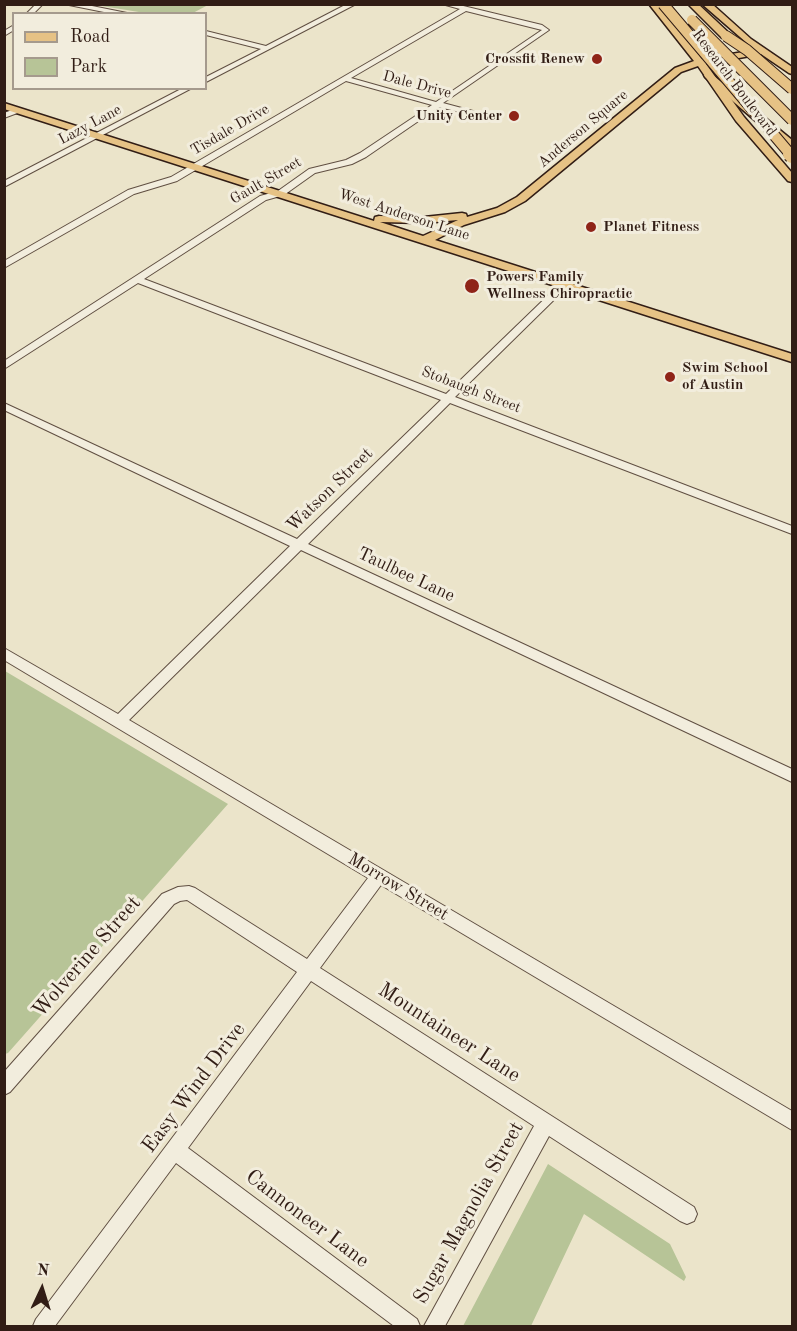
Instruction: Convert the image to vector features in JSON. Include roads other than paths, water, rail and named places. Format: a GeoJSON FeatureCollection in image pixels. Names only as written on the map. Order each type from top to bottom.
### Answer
{"type":"FeatureCollection","features":[{"type":"Feature","properties":{"kind":"highway"},"geometry":{"type":"LineString","coordinates":[[663,4],[792,156]]}},
{"type":"Feature","properties":{"kind":"highway"},"geometry":{"type":"LineString","coordinates":[[677,4],[792,120]]}},
{"type":"Feature","properties":{"kind":"highway"},"geometry":{"type":"LineString","coordinates":[[692,4],[792,100]]}},
{"type":"Feature","properties":{"kind":"highway"},"geometry":{"type":"LineString","coordinates":[[726,36],[747,50],[792,89]]}},
{"type":"Feature","properties":{"kind":"highway"},"geometry":{"type":"LineString","coordinates":[[709,75],[792,146]]}},
{"type":"Feature","properties":{"kind":"main road","name":"Research Boulevard"},"geometry":{"type":"LineString","coordinates":[[653,4],[700,62],[740,119],[792,179]]}},
{"type":"Feature","properties":{"kind":"main road","name":"Research Boulevard"},"geometry":{"type":"LineString","coordinates":[[706,4],[762,51],[792,71]]}},
{"type":"Feature","properties":{"kind":"main road","name":"Anderson Square"},"geometry":{"type":"LineString","coordinates":[[425,240],[460,223],[501,210],[521,199],[671,75],[700,62],[762,51]]}},
{"type":"Feature","properties":{"kind":"main road","name":"West Anderson Lane"},"geometry":{"type":"LineString","coordinates":[[4,106],[196,165],[792,358]]}},
{"type":"Feature","properties":{"kind":"main road"},"geometry":{"type":"LineString","coordinates":[[358,218],[424,220],[488,213]]}},
{"type":"Feature","properties":{"kind":"main road"},"geometry":{"type":"LineString","coordinates":[[460,223],[453,236],[465,252]]}},
{"type":"Feature","properties":{"kind":"street"},"geometry":{"type":"LineString","coordinates":[[67,4],[117,12]]}},
{"type":"Feature","properties":{"kind":"street"},"geometry":{"type":"LineString","coordinates":[[207,79],[353,4]]}},
{"type":"Feature","properties":{"kind":"street"},"geometry":{"type":"LineString","coordinates":[[445,4],[465,9]]}},
{"type":"Feature","properties":{"kind":"street","name":"Gault Street"},"geometry":{"type":"LineString","coordinates":[[4,366],[263,198],[281,193],[312,171],[349,162],[363,155],[546,30],[542,27],[465,9]]}},
{"type":"Feature","properties":{"kind":"street","name":"Tisdale Drive"},"geometry":{"type":"LineString","coordinates":[[4,265],[131,192],[174,179],[465,9]]}},
{"type":"Feature","properties":{"kind":"street"},"geometry":{"type":"LineString","coordinates":[[207,33],[265,48]]}},
{"type":"Feature","properties":{"kind":"street","name":"Dale Drive"},"geometry":{"type":"LineString","coordinates":[[345,79],[481,116]]}},
{"type":"Feature","properties":{"kind":"street","name":"Lazy Lane"},"geometry":{"type":"LineString","coordinates":[[4,185],[185,90]]}},
{"type":"Feature","properties":{"kind":"street"},"geometry":{"type":"LineString","coordinates":[[4,116],[17,110]]}},
{"type":"Feature","properties":{"kind":"street","name":"Stobaugh Street"},"geometry":{"type":"LineString","coordinates":[[138,279],[792,530]]}},
{"type":"Feature","properties":{"kind":"street","name":"Watson Street"},"geometry":{"type":"LineString","coordinates":[[119,721],[565,284]]}},
{"type":"Feature","properties":{"kind":"street","name":"Taulbee Lane"},"geometry":{"type":"LineString","coordinates":[[4,406],[792,776]]}},
{"type":"Feature","properties":{"kind":"street","name":"Morrow Street"},"geometry":{"type":"LineString","coordinates":[[4,653],[792,1121]]}},
{"type":"Feature","properties":{"kind":"street","name":"Easy Wind Drive"},"geometry":{"type":"LineString","coordinates":[[43,1326],[379,876]]}},
{"type":"Feature","properties":{"kind":"street","name":"Mountaineer Lane"},"geometry":{"type":"LineString","coordinates":[[185,892],[201,899],[687,1214]]}},
{"type":"Feature","properties":{"kind":"street","name":"Wolverine Street"},"geometry":{"type":"LineString","coordinates":[[4,1086],[168,898],[185,892]]}},
{"type":"Feature","properties":{"kind":"street","name":"Sugar Magnolia Street"},"geometry":{"type":"LineString","coordinates":[[434,1326],[546,1123]]}},
{"type":"Feature","properties":{"kind":"street","name":"Cannoneer Lane"},"geometry":{"type":"LineString","coordinates":[[175,1149],[410,1326]]}},
{"type":"Feature","properties":{"kind":"place","name":"Crossfit Renew"},"geometry":{"type":"Point","coordinates":[597,59]}},
{"type":"Feature","properties":{"kind":"place","name":"Unity Center"},"geometry":{"type":"Point","coordinates":[514,116]}},
{"type":"Feature","properties":{"kind":"place","name":"Planet Fitness"},"geometry":{"type":"Point","coordinates":[591,227]}},
{"type":"Feature","properties":{"kind":"place","name":"Powers Family Wellness Chiropractic"},"geometry":{"type":"Point","coordinates":[472,286]}},
{"type":"Feature","properties":{"kind":"place","name":"Swim School of Austin"},"geometry":{"type":"Point","coordinates":[670,377]}}]}
